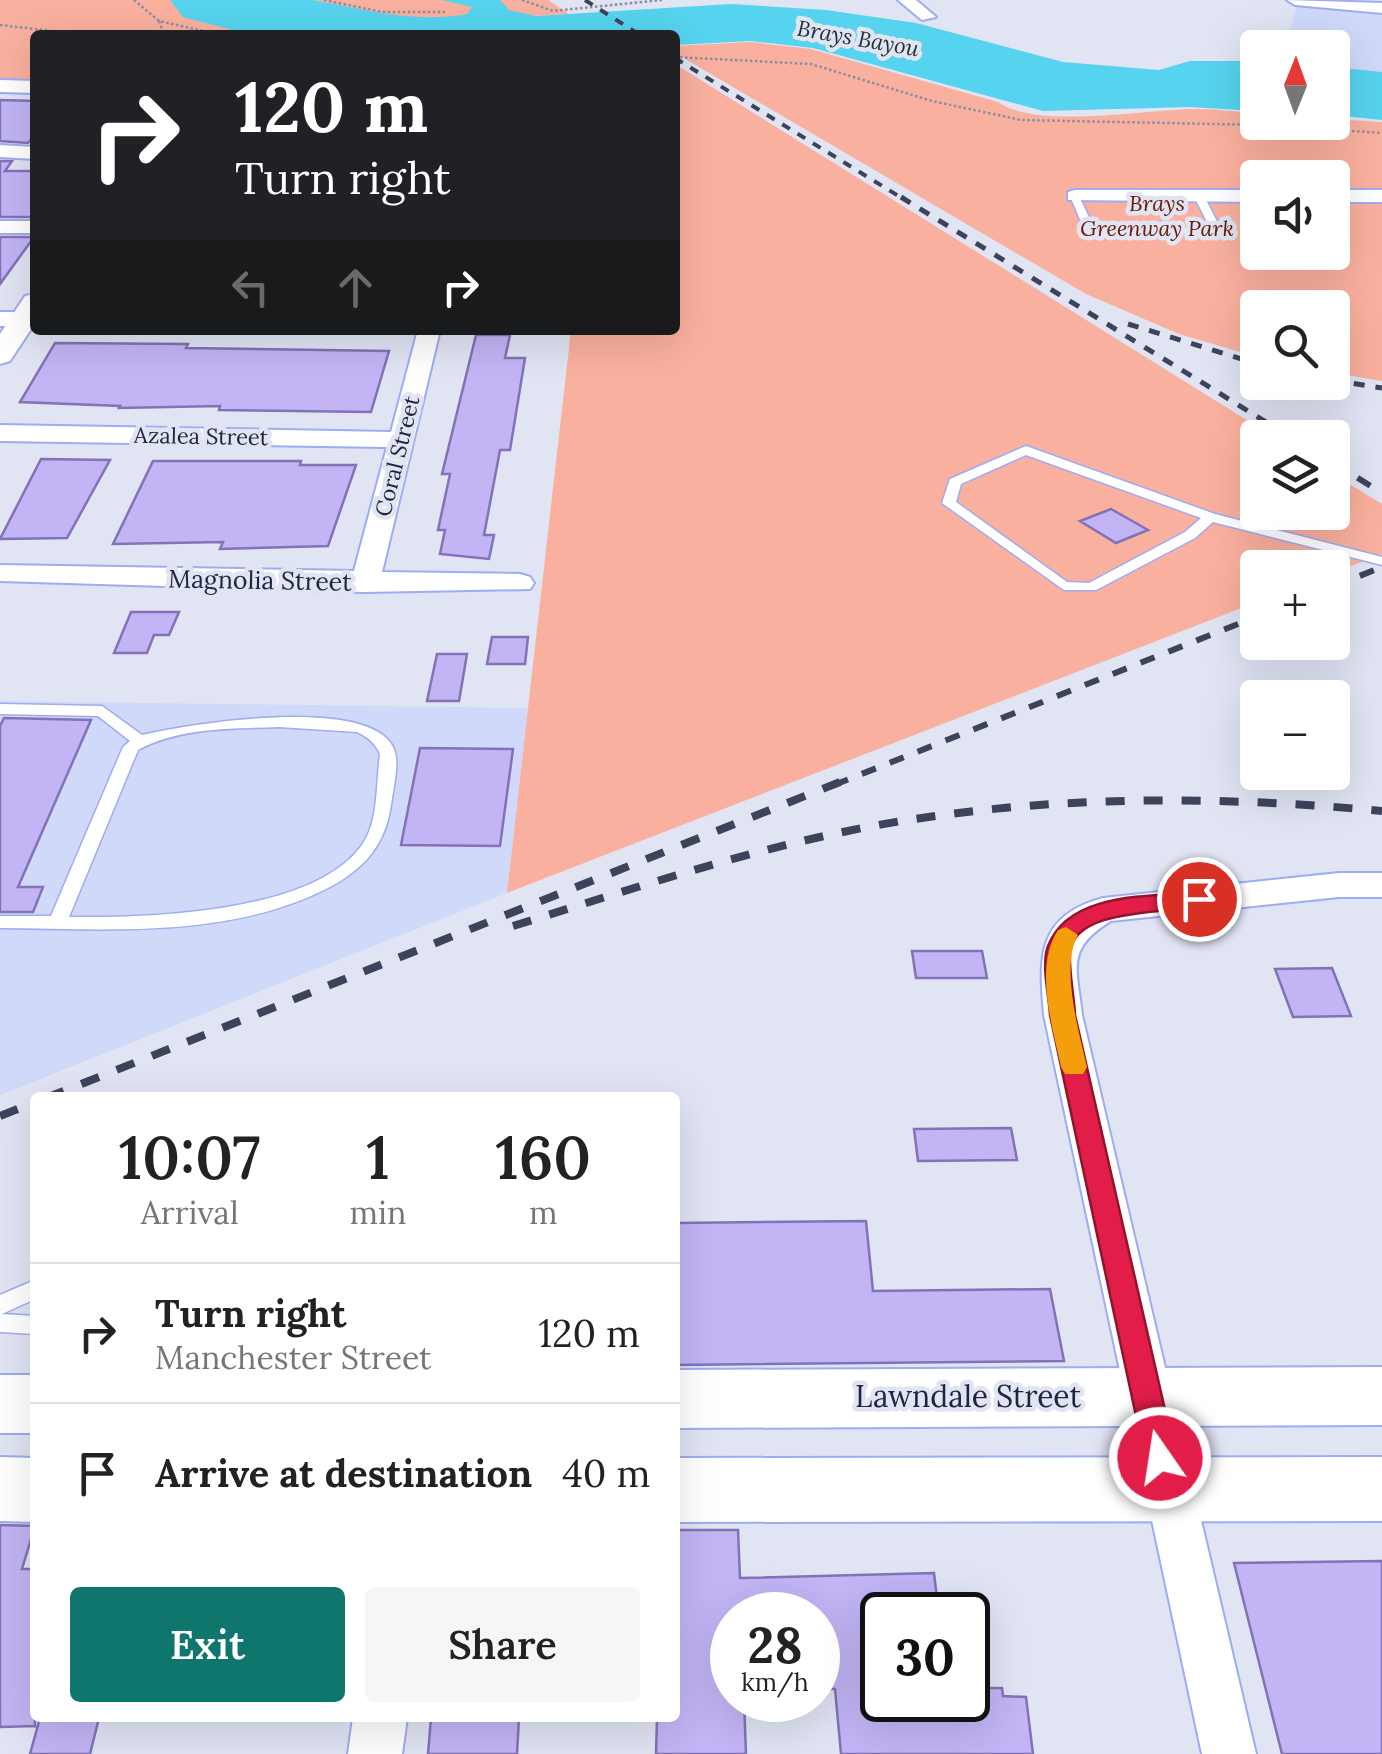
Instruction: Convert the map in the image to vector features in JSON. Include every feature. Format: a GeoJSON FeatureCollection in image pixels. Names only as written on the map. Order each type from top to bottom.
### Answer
{"type":"FeatureCollection","features":[{"type":"Feature","properties":{"kind":"main road","name":"Lawndale Street"},"geometry":{"type":"LineString","coordinates":[[680,1398],[1382,1396]]}},
{"type":"Feature","properties":{"kind":"main road"},"geometry":{"type":"LineString","coordinates":[[0,1404],[30,1404]]}},
{"type":"Feature","properties":{"kind":"main road"},"geometry":{"type":"LineString","coordinates":[[680,1490],[1382,1489]]}},
{"type":"Feature","properties":{"kind":"main road"},"geometry":{"type":"LineString","coordinates":[[0,1490],[30,1490]]}},
{"type":"Feature","properties":{"kind":"street"},"geometry":{"type":"LineString","coordinates":[[906,0],[928,17]]}},
{"type":"Feature","properties":{"kind":"street"},"geometry":{"type":"LineString","coordinates":[[1295,0],[1382,8]]}},
{"type":"Feature","properties":{"kind":"street"},"geometry":{"type":"LineString","coordinates":[[0,86],[30,86]]}},
{"type":"Feature","properties":{"kind":"street"},"geometry":{"type":"LineString","coordinates":[[0,152],[30,153]]}},
{"type":"Feature","properties":{"kind":"street"},"geometry":{"type":"LineString","coordinates":[[1074,196],[1240,196]]}},
{"type":"Feature","properties":{"kind":"street"},"geometry":{"type":"LineString","coordinates":[[1350,196],[1382,196]]}},
{"type":"Feature","properties":{"kind":"street"},"geometry":{"type":"LineString","coordinates":[[0,227],[30,227]]}},
{"type":"Feature","properties":{"kind":"street"},"geometry":{"type":"LineString","coordinates":[[0,355],[23,314]]}},
{"type":"Feature","properties":{"kind":"street","name":"Coral Street"},"geometry":{"type":"LineString","coordinates":[[365,582],[428,335]]}},
{"type":"Feature","properties":{"kind":"street","name":"Azalea Street"},"geometry":{"type":"LineString","coordinates":[[0,432],[401,440]]}},
{"type":"Feature","properties":{"kind":"street","name":"Magnolia Street"},"geometry":{"type":"LineString","coordinates":[[0,573],[520,584]]}},
{"type":"Feature","properties":{"kind":"street"},"geometry":{"type":"LineString","coordinates":[[1229,1754],[1063,1015],[1058,949],[1070,928],[1103,910],[1339,885],[1382,885]]}},
{"type":"Feature","properties":{"kind":"street"},"geometry":{"type":"LineString","coordinates":[[375,1754],[379,1722]]}},
{"type":"Feature","properties":{"kind":"lane"},"geometry":{"type":"LineString","coordinates":[[1074,196],[1090,231],[1218,231],[1198,196]]}},
{"type":"Feature","properties":{"kind":"lane"},"geometry":{"type":"LineString","coordinates":[[1210,517],[1190,535],[1091,587],[1064,586],[949,503],[955,482],[1026,450],[1210,517],[1382,561]]}},
{"type":"Feature","properties":{"kind":"lane"},"geometry":{"type":"LineString","coordinates":[[0,709],[102,711],[138,740]]}},
{"type":"Feature","properties":{"kind":"lane"},"geometry":{"type":"LineString","coordinates":[[0,922],[58,922],[193,922],[277,903],[336,877],[367,850],[375,837],[388,754],[373,734],[360,728],[209,726],[138,740],[131,747],[58,922]]}},
{"type":"Feature","properties":{"kind":"lane"},"geometry":{"type":"LineString","coordinates":[[0,1305],[30,1291]]}},
{"type":"Feature","properties":{"kind":"lane"},"geometry":{"type":"LineString","coordinates":[[0,1323],[30,1325]]}},
{"type":"Feature","properties":{"kind":"path"},"geometry":{"type":"LineString","coordinates":[[134,0],[159,22],[162,30]]}},
{"type":"Feature","properties":{"kind":"path"},"geometry":{"type":"LineString","coordinates":[[324,0],[382,12],[445,12]]}},
{"type":"Feature","properties":{"kind":"path"},"geometry":{"type":"LineString","coordinates":[[522,0],[553,11],[662,0]]}},
{"type":"Feature","properties":{"kind":"path"},"geometry":{"type":"LineString","coordinates":[[159,22],[197,30]]}},
{"type":"Feature","properties":{"kind":"path"},"geometry":{"type":"LineString","coordinates":[[0,25],[44,30]]}},
{"type":"Feature","properties":{"kind":"path"},"geometry":{"type":"LineString","coordinates":[[680,57],[811,64],[932,101],[1034,122],[1263,125],[1382,133]]}},
{"type":"Feature","properties":{"kind":"shaded area"},"geometry":{"type":"Polygon","coordinates":[[[1297,5],[1382,13],[1382,72],[1350,69],[1350,30],[1290,30],[1297,5]]]}},
{"type":"Feature","properties":{"kind":"shaded area"},"geometry":{"type":"Polygon","coordinates":[[[0,701],[528,708],[507,893],[0,1095],[0,701]]]}},
{"type":"Feature","properties":{"kind":"green space"},"geometry":{"type":"Polygon","coordinates":[[[0,0],[548,0],[569,14],[232,30],[30,30],[30,81],[0,81],[0,0]]]}},
{"type":"Feature","properties":{"kind":"green space","name":"Brays Greenway Park"},"geometry":{"type":"Polygon","coordinates":[[[750,42],[811,49],[1038,115],[1204,109],[1240,112],[1240,140],[1350,140],[1350,120],[1382,122],[1382,381],[1350,376],[1350,290],[1240,290],[1240,352],[1179,334],[1086,294],[680,56],[680,46],[750,42]]]}},
{"type":"Feature","properties":{"kind":"green space"},"geometry":{"type":"Polygon","coordinates":[[[680,67],[1247,420],[1240,420],[1240,530],[1350,530],[1350,484],[1382,504],[1382,554],[1350,566],[1350,550],[1240,550],[1240,609],[507,893],[570,335],[680,335],[680,67]]]}},
{"type":"Feature","properties":{"kind":"water","name":"Brays Bayou"},"geometry":{"type":"Polygon","coordinates":[[[170,0],[312,0],[427,17],[467,14],[472,7],[442,0],[500,0],[509,10],[536,16],[731,4],[826,10],[916,23],[1063,62],[1159,70],[1190,61],[1240,61],[1240,110],[1189,107],[1043,111],[813,48],[751,41],[680,45],[680,30],[232,30],[183,17],[170,0]]]}},
{"type":"Feature","properties":{"kind":"water"},"geometry":{"type":"Polygon","coordinates":[[[1350,69],[1382,72],[1382,120],[1350,117],[1350,69]]]}},
{"type":"Feature","properties":{"kind":"building"},"geometry":{"type":"Polygon","coordinates":[[[0,100],[30,101],[30,140],[0,141],[0,100]]]}},
{"type":"Feature","properties":{"kind":"building"},"geometry":{"type":"Polygon","coordinates":[[[0,161],[12,161],[5,171],[30,171],[30,217],[0,217],[0,161]]]}},
{"type":"Feature","properties":{"kind":"building"},"geometry":{"type":"Polygon","coordinates":[[[0,237],[30,237],[30,243],[0,284],[0,237]]]}},
{"type":"Feature","properties":{"kind":"building"},"geometry":{"type":"Polygon","coordinates":[[[476,335],[510,335],[505,358],[525,358],[510,450],[500,450],[484,535],[494,535],[489,559],[440,554],[445,530],[438,530],[450,474],[442,474],[476,335]]]}},
{"type":"Feature","properties":{"kind":"building"},"geometry":{"type":"Polygon","coordinates":[[[55,343],[389,351],[371,412],[219,410],[220,406],[119,408],[20,402],[55,343]]]}},
{"type":"Feature","properties":{"kind":"building"},"geometry":{"type":"Polygon","coordinates":[[[41,459],[110,460],[67,538],[0,539],[41,459]]]}},
{"type":"Feature","properties":{"kind":"building"},"geometry":{"type":"Polygon","coordinates":[[[153,461],[356,465],[328,546],[220,549],[223,542],[113,544],[153,461]]]}},
{"type":"Feature","properties":{"kind":"building"},"geometry":{"type":"Polygon","coordinates":[[[1111,509],[1148,530],[1116,543],[1080,521],[1111,509]]]}},
{"type":"Feature","properties":{"kind":"building"},"geometry":{"type":"Polygon","coordinates":[[[131,612],[179,612],[169,635],[154,635],[147,653],[114,653],[131,612]]]}},
{"type":"Feature","properties":{"kind":"building"},"geometry":{"type":"Polygon","coordinates":[[[492,637],[528,637],[525,664],[487,664],[492,637]]]}},
{"type":"Feature","properties":{"kind":"building"},"geometry":{"type":"Polygon","coordinates":[[[437,654],[467,654],[459,701],[427,701],[437,654]]]}},
{"type":"Feature","properties":{"kind":"building"},"geometry":{"type":"Polygon","coordinates":[[[4,718],[91,720],[18,887],[43,887],[33,912],[0,912],[0,726],[4,718]]]}},
{"type":"Feature","properties":{"kind":"building"},"geometry":{"type":"Polygon","coordinates":[[[420,748],[513,749],[500,846],[401,845],[420,748]]]}},
{"type":"Feature","properties":{"kind":"building"},"geometry":{"type":"Polygon","coordinates":[[[912,951],[982,951],[987,978],[916,978],[912,951]]]}},
{"type":"Feature","properties":{"kind":"building"},"geometry":{"type":"Polygon","coordinates":[[[1332,968],[1351,1016],[1293,1017],[1275,969],[1332,968]]]}},
{"type":"Feature","properties":{"kind":"building"},"geometry":{"type":"Polygon","coordinates":[[[1011,1128],[1017,1160],[918,1161],[914,1129],[1011,1128]]]}},
{"type":"Feature","properties":{"kind":"building"},"geometry":{"type":"Polygon","coordinates":[[[866,1221],[873,1291],[1050,1289],[1064,1361],[680,1365],[680,1223],[866,1221]]]}},
{"type":"Feature","properties":{"kind":"building"},"geometry":{"type":"Polygon","coordinates":[[[0,1525],[30,1526],[30,1543],[22,1569],[30,1569],[30,1722],[35,1722],[35,1726],[0,1727],[0,1525]]]}},
{"type":"Feature","properties":{"kind":"building"},"geometry":{"type":"Polygon","coordinates":[[[680,1530],[738,1530],[740,1578],[934,1573],[936,1592],[860,1592],[860,1722],[990,1722],[990,1688],[1002,1688],[1003,1696],[1026,1697],[1033,1754],[841,1754],[840,1592],[710,1592],[710,1722],[745,1722],[746,1754],[656,1754],[657,1722],[680,1722],[680,1530]]]}},
{"type":"Feature","properties":{"kind":"building"},"geometry":{"type":"Polygon","coordinates":[[[1382,1561],[1382,1754],[1282,1754],[1234,1563],[1382,1561]]]}},
{"type":"Feature","properties":{"kind":"building"},"geometry":{"type":"Polygon","coordinates":[[[39,1722],[98,1722],[90,1754],[30,1754],[39,1722]]]}},
{"type":"Feature","properties":{"kind":"building"},"geometry":{"type":"Polygon","coordinates":[[[431,1722],[519,1722],[517,1754],[428,1754],[431,1722]]]}},
{"type":"Feature","properties":{"kind":"railway"},"geometry":{"type":"LineString","coordinates":[[585,0],[632,30]]}},
{"type":"Feature","properties":{"kind":"railway"},"geometry":{"type":"LineString","coordinates":[[680,61],[905,200]]}},
{"type":"Feature","properties":{"kind":"railway"},"geometry":{"type":"LineString","coordinates":[[901,197],[1263,420]]}},
{"type":"Feature","properties":{"kind":"railway"},"geometry":{"type":"LineString","coordinates":[[1128,324],[1240,358]]}},
{"type":"Feature","properties":{"kind":"railway"},"geometry":{"type":"LineString","coordinates":[[1350,383],[1382,388]]}},
{"type":"Feature","properties":{"kind":"railway"},"geometry":{"type":"LineString","coordinates":[[1350,473],[1382,493]]}},
{"type":"Feature","properties":{"kind":"railway"},"geometry":{"type":"LineString","coordinates":[[1350,580],[1382,567]]}},
{"type":"Feature","properties":{"kind":"railway"},"geometry":{"type":"LineString","coordinates":[[834,785],[1240,623]]}},
{"type":"Feature","properties":{"kind":"railway"},"geometry":{"type":"LineString","coordinates":[[61,1092],[840,782]]}},
{"type":"Feature","properties":{"kind":"railway"},"geometry":{"type":"LineString","coordinates":[[513,926],[782,846],[936,816],[1063,803],[1127,801],[1255,802],[1382,811]]}},
{"type":"Feature","properties":{"kind":"railway"},"geometry":{"type":"LineString","coordinates":[[0,1116],[30,1104]]}},
{"type":"Feature","properties":{"kind":"slow traffic"},"geometry":{"type":"LineString","coordinates":[[1066,935],[1058,949],[1063,1015],[1074,1067]]}},
{"type":"Feature","properties":{"kind":"route"},"geometry":{"type":"LineString","coordinates":[[1160,1458],[1063,1015],[1058,949],[1070,928],[1103,910],[1199,899]]}}]}
